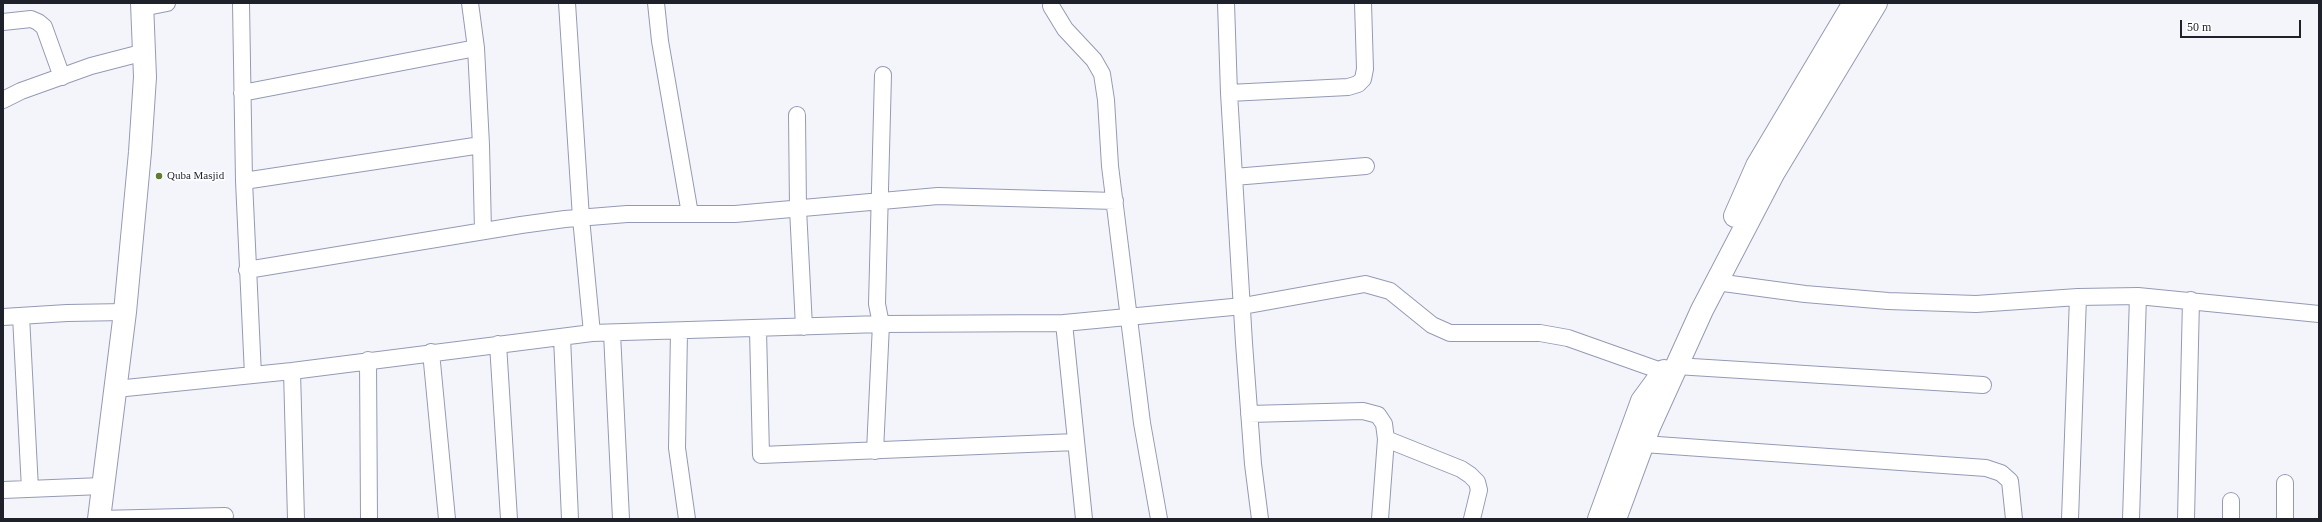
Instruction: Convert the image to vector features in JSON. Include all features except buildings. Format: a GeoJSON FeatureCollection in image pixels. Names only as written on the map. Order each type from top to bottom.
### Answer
{"type":"FeatureCollection","features":[{"type":"Feature","properties":{"kind":"main road"},"geometry":{"type":"LineString","coordinates":[[1615,519],[1670,369],[1758,166],[1854,3]]}},
{"type":"Feature","properties":{"kind":"main road"},"geometry":{"type":"LineString","coordinates":[[1599,519],[1642,401],[1670,369],[1774,172],[1876,3]]}},
{"type":"Feature","properties":{"kind":"main road"},"geometry":{"type":"LineString","coordinates":[[99,519],[125,312],[140,145],[145,52],[142,5]]}},
{"type":"Feature","properties":{"kind":"street"},"geometry":{"type":"LineString","coordinates":[[142,5],[167,3]]}},
{"type":"Feature","properties":{"kind":"street"},"geometry":{"type":"LineString","coordinates":[[241,3],[244,181],[253,375]]}},
{"type":"Feature","properties":{"kind":"street"},"geometry":{"type":"LineString","coordinates":[[470,3],[476,48],[481,145],[483,231]]}},
{"type":"Feature","properties":{"kind":"street"},"geometry":{"type":"LineString","coordinates":[[566,3],[592,333]]}},
{"type":"Feature","properties":{"kind":"street"},"geometry":{"type":"LineString","coordinates":[[656,3],[660,41],[690,214]]}},
{"type":"Feature","properties":{"kind":"street"},"geometry":{"type":"LineString","coordinates":[[1226,3],[1229,93],[1249,414],[1260,519]]}},
{"type":"Feature","properties":{"kind":"street"},"geometry":{"type":"LineString","coordinates":[[1229,93],[1348,87],[1358,84],[1363,79],[1365,70],[1363,3]]}},
{"type":"Feature","properties":{"kind":"street"},"geometry":{"type":"LineString","coordinates":[[1051,6],[1065,28],[1094,60],[1102,74],[1115,201],[1142,423],[1159,519]]}},
{"type":"Feature","properties":{"kind":"street"},"geometry":{"type":"LineString","coordinates":[[3,22],[31,19],[44,27],[62,77]]}},
{"type":"Feature","properties":{"kind":"street"},"geometry":{"type":"LineString","coordinates":[[242,93],[476,48]]}},
{"type":"Feature","properties":{"kind":"street"},"geometry":{"type":"LineString","coordinates":[[3,100],[62,77],[145,52]]}},
{"type":"Feature","properties":{"kind":"street"},"geometry":{"type":"LineString","coordinates":[[875,451],[881,324],[877,304],[883,74]]}},
{"type":"Feature","properties":{"kind":"street"},"geometry":{"type":"LineString","coordinates":[[797,115],[798,209],[804,327]]}},
{"type":"Feature","properties":{"kind":"street"},"geometry":{"type":"LineString","coordinates":[[244,181],[481,145]]}},
{"type":"Feature","properties":{"kind":"street"},"geometry":{"type":"LineString","coordinates":[[1234,177],[1366,166]]}},
{"type":"Feature","properties":{"kind":"street"},"geometry":{"type":"LineString","coordinates":[[248,270],[483,231],[565,219],[627,214],[690,214],[798,209],[938,196],[1115,201]]}},
{"type":"Feature","properties":{"kind":"street"},"geometry":{"type":"LineString","coordinates":[[1716,282],[1805,294],[1888,301],[1976,304],[2078,297],[2138,296],[2191,300],[2319,314]]}},
{"type":"Feature","properties":{"kind":"street"},"geometry":{"type":"LineString","coordinates":[[116,389],[253,375],[592,333],[758,330],[881,324],[1064,323],[1242,306],[1365,284],[1390,291],[1432,324],[1450,333],[1540,333],[1568,338],[1670,369],[1983,385]]}},
{"type":"Feature","properties":{"kind":"street"},"geometry":{"type":"LineString","coordinates":[[2131,519],[2138,296]]}},
{"type":"Feature","properties":{"kind":"street"},"geometry":{"type":"LineString","coordinates":[[2070,519],[2078,297]]}},
{"type":"Feature","properties":{"kind":"street"},"geometry":{"type":"LineString","coordinates":[[2186,519],[2191,300]]}},
{"type":"Feature","properties":{"kind":"street"},"geometry":{"type":"LineString","coordinates":[[3,317],[125,312]]}},
{"type":"Feature","properties":{"kind":"street"},"geometry":{"type":"LineString","coordinates":[[21,316],[30,489]]}},
{"type":"Feature","properties":{"kind":"street"},"geometry":{"type":"LineString","coordinates":[[1064,323],[1084,519]]}},
{"type":"Feature","properties":{"kind":"street"},"geometry":{"type":"LineString","coordinates":[[758,330],[761,455],[1076,442]]}},
{"type":"Feature","properties":{"kind":"street"},"geometry":{"type":"LineString","coordinates":[[679,331],[677,448],[687,519]]}},
{"type":"Feature","properties":{"kind":"street"},"geometry":{"type":"LineString","coordinates":[[612,333],[621,519]]}},
{"type":"Feature","properties":{"kind":"street"},"geometry":{"type":"LineString","coordinates":[[562,337],[570,519]]}},
{"type":"Feature","properties":{"kind":"street"},"geometry":{"type":"LineString","coordinates":[[498,344],[509,519]]}},
{"type":"Feature","properties":{"kind":"street"},"geometry":{"type":"LineString","coordinates":[[431,352],[447,519]]}},
{"type":"Feature","properties":{"kind":"street"},"geometry":{"type":"LineString","coordinates":[[368,360],[369,519]]}},
{"type":"Feature","properties":{"kind":"street"},"geometry":{"type":"LineString","coordinates":[[292,370],[296,519]]}},
{"type":"Feature","properties":{"kind":"street"},"geometry":{"type":"LineString","coordinates":[[1249,414],[1372,412],[1378,415],[1384,424],[1386,439],[1380,519]]}},
{"type":"Feature","properties":{"kind":"street"},"geometry":{"type":"LineString","coordinates":[[1386,439],[1461,469],[1470,475],[1477,482],[1479,490],[1472,519]]}},
{"type":"Feature","properties":{"kind":"street"},"geometry":{"type":"LineString","coordinates":[[1643,444],[1986,468],[2001,473],[2010,481],[2014,519]]}},
{"type":"Feature","properties":{"kind":"street"},"geometry":{"type":"LineString","coordinates":[[2285,483],[2286,519]]}},
{"type":"Feature","properties":{"kind":"street"},"geometry":{"type":"LineString","coordinates":[[3,490],[102,486]]}},
{"type":"Feature","properties":{"kind":"street"},"geometry":{"type":"LineString","coordinates":[[2231,501],[2231,519]]}},
{"type":"Feature","properties":{"kind":"street"},"geometry":{"type":"LineString","coordinates":[[99,519],[225,516]]}},
{"type":"Feature","properties":{"kind":"place","name":"Quba Masjid"},"geometry":{"type":"Point","coordinates":[159,176]}}]}
